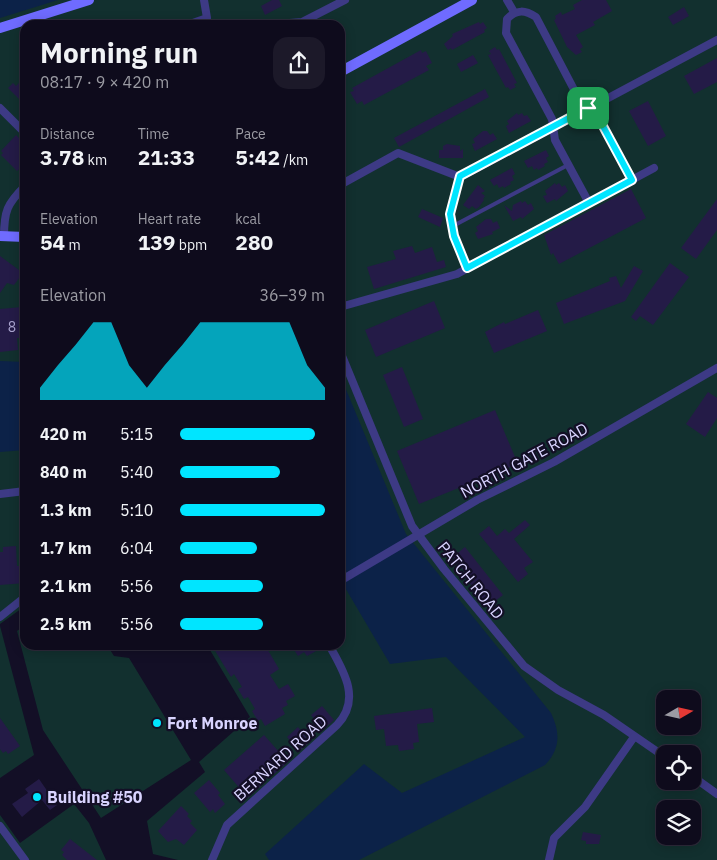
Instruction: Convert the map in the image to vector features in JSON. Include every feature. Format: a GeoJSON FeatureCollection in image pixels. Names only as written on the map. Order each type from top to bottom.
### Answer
{"type":"FeatureCollection","features":[{"type":"Feature","properties":{"kind":"street"},"geometry":{"type":"LineString","coordinates":[[26,20],[90,0]]}},
{"type":"Feature","properties":{"kind":"street"},"geometry":{"type":"LineString","coordinates":[[201,20],[207,18],[204,0]]}},
{"type":"Feature","properties":{"kind":"street"},"geometry":{"type":"LineString","coordinates":[[306,20],[345,0]]}},
{"type":"Feature","properties":{"kind":"street"},"geometry":{"type":"LineString","coordinates":[[508,0],[514,12]]}},
{"type":"Feature","properties":{"kind":"street"},"geometry":{"type":"LineString","coordinates":[[345,69],[467,1]]}},
{"type":"Feature","properties":{"kind":"street"},"geometry":{"type":"LineString","coordinates":[[589,203],[554,140],[552,119],[506,33],[507,19],[514,12],[523,11],[536,17],[580,101],[597,115],[632,180]]}},
{"type":"Feature","properties":{"kind":"street"},"geometry":{"type":"LineString","coordinates":[[0,28],[20,22]]}},
{"type":"Feature","properties":{"kind":"street"},"geometry":{"type":"LineString","coordinates":[[467,268],[452,226],[450,214],[460,176],[717,40]]}},
{"type":"Feature","properties":{"kind":"street"},"geometry":{"type":"LineString","coordinates":[[0,108],[20,126]]}},
{"type":"Feature","properties":{"kind":"street"},"geometry":{"type":"LineString","coordinates":[[345,182],[398,153],[460,176]]}},
{"type":"Feature","properties":{"kind":"street"},"geometry":{"type":"LineString","coordinates":[[345,306],[457,274],[654,168]]}},
{"type":"Feature","properties":{"kind":"street"},"geometry":{"type":"LineString","coordinates":[[0,207],[20,191]]}},
{"type":"Feature","properties":{"kind":"street"},"geometry":{"type":"LineString","coordinates":[[12,199],[4,215],[2,237],[20,240]]}},
{"type":"Feature","properties":{"kind":"street","name":"PATCH ROAD"},"geometry":{"type":"LineString","coordinates":[[345,363],[415,536],[524,666],[558,690],[604,715],[656,752]]}},
{"type":"Feature","properties":{"kind":"street","name":"NORTH GATE ROAD"},"geometry":{"type":"LineString","coordinates":[[345,578],[477,500],[554,462],[717,368]]}},
{"type":"Feature","properties":{"kind":"street"},"geometry":{"type":"LineString","coordinates":[[0,494],[20,492]]}},
{"type":"Feature","properties":{"kind":"street"},"geometry":{"type":"LineString","coordinates":[[0,617],[20,601]]}},
{"type":"Feature","properties":{"kind":"street","name":"BERNARD ROAD"},"geometry":{"type":"LineString","coordinates":[[212,860],[227,825],[337,725],[346,712],[349,686],[346,674],[331,650]]}},
{"type":"Feature","properties":{"kind":"street"},"geometry":{"type":"LineString","coordinates":[[549,860],[554,838],[585,807],[634,737]]}},
{"type":"Feature","properties":{"kind":"street"},"geometry":{"type":"LineString","coordinates":[[701,782],[717,794]]}},
{"type":"Feature","properties":{"kind":"street"},"geometry":{"type":"LineString","coordinates":[[0,826],[25,860]]}},
{"type":"Feature","properties":{"kind":"lane"},"geometry":{"type":"LineString","coordinates":[[452,226],[568,165]]}},
{"type":"Feature","properties":{"kind":"green space","name":"Fort Monroe"},"geometry":{"type":"Polygon","coordinates":[[[0,0],[717,0],[717,860],[178,860],[153,854],[147,821],[205,772],[199,762],[250,717],[210,650],[345,650],[345,20],[20,20],[20,610],[0,624],[0,0]]]}},
{"type":"Feature","properties":{"kind":"green space"},"geometry":{"type":"Polygon","coordinates":[[[0,626],[34,755],[0,778],[0,626]]]}},
{"type":"Feature","properties":{"kind":"green space"},"geometry":{"type":"Polygon","coordinates":[[[20,629],[20,642],[17,631],[20,629]]]}},
{"type":"Feature","properties":{"kind":"green space"},"geometry":{"type":"Polygon","coordinates":[[[22,650],[110,650],[114,656],[129,658],[191,760],[101,818],[43,730],[22,650]]]}},
{"type":"Feature","properties":{"kind":"green space"},"geometry":{"type":"Polygon","coordinates":[[[74,804],[89,823],[106,860],[0,860],[0,815],[20,843],[74,804]]]}},
{"type":"Feature","properties":{"kind":"water"},"geometry":{"type":"Polygon","coordinates":[[[0,0],[58,0],[0,18],[0,0]]]}},
{"type":"Feature","properties":{"kind":"water"},"geometry":{"type":"Polygon","coordinates":[[[0,361],[20,362],[20,450],[0,452],[0,361]]]}},
{"type":"Feature","properties":{"kind":"water"},"geometry":{"type":"Polygon","coordinates":[[[345,387],[406,534],[551,713],[556,727],[557,740],[554,752],[545,765],[359,860],[269,860],[265,854],[364,764],[402,793],[525,737],[446,657],[390,664],[345,588],[345,387]]]}},
{"type":"Feature","properties":{"kind":"building"},"geometry":{"type":"Polygon","coordinates":[[[272,0],[279,0],[282,6],[265,15],[261,6],[272,0]]]}},
{"type":"Feature","properties":{"kind":"building"},"geometry":{"type":"Polygon","coordinates":[[[582,0],[606,0],[612,11],[593,22],[595,25],[576,35],[583,47],[580,49],[582,52],[576,55],[567,47],[554,20],[556,19],[555,16],[561,12],[562,15],[575,9],[573,5],[582,0]]]}},
{"type":"Feature","properties":{"kind":"building"},"geometry":{"type":"Polygon","coordinates":[[[684,7],[689,16],[673,25],[668,17],[684,7]]]}},
{"type":"Feature","properties":{"kind":"building"},"geometry":{"type":"Polygon","coordinates":[[[479,22],[480,24],[483,22],[487,28],[484,30],[485,32],[452,50],[451,48],[448,50],[444,44],[453,36],[452,34],[479,22]]]}},
{"type":"Feature","properties":{"kind":"building"},"geometry":{"type":"Polygon","coordinates":[[[495,47],[497,50],[499,49],[517,83],[514,84],[516,87],[510,90],[508,87],[506,88],[488,55],[491,54],[489,51],[495,47]]]}},
{"type":"Feature","properties":{"kind":"building"},"geometry":{"type":"Polygon","coordinates":[[[421,50],[422,53],[426,51],[432,63],[426,66],[429,70],[364,105],[362,101],[357,104],[350,92],[354,91],[352,88],[421,50]]]}},
{"type":"Feature","properties":{"kind":"building"},"geometry":{"type":"Polygon","coordinates":[[[473,55],[478,63],[461,72],[457,64],[473,55]]]}},
{"type":"Feature","properties":{"kind":"building"},"geometry":{"type":"Polygon","coordinates":[[[717,58],[717,82],[694,94],[684,76],[717,58]]]}},
{"type":"Feature","properties":{"kind":"building"},"geometry":{"type":"Polygon","coordinates":[[[13,83],[16,86],[20,84],[20,100],[8,88],[13,83]]]}},
{"type":"Feature","properties":{"kind":"building"},"geometry":{"type":"Polygon","coordinates":[[[485,89],[489,97],[399,147],[394,138],[485,89]]]}},
{"type":"Feature","properties":{"kind":"building"},"geometry":{"type":"Polygon","coordinates":[[[648,101],[666,136],[648,146],[629,111],[648,101]]]}},
{"type":"Feature","properties":{"kind":"building"},"geometry":{"type":"Polygon","coordinates":[[[517,113],[518,115],[522,113],[524,116],[527,115],[531,121],[509,133],[506,126],[509,124],[507,121],[517,113]]]}},
{"type":"Feature","properties":{"kind":"building"},"geometry":{"type":"Polygon","coordinates":[[[483,131],[487,131],[490,135],[493,133],[497,139],[475,151],[472,144],[475,143],[473,139],[483,131]]]}},
{"type":"Feature","properties":{"kind":"building"},"geometry":{"type":"Polygon","coordinates":[[[16,135],[20,139],[20,168],[17,171],[1,155],[3,153],[1,151],[16,135]]]}},
{"type":"Feature","properties":{"kind":"building"},"geometry":{"type":"Polygon","coordinates":[[[447,144],[460,146],[460,151],[463,149],[463,158],[439,158],[439,150],[443,150],[443,146],[447,144]]]}},
{"type":"Feature","properties":{"kind":"building"},"geometry":{"type":"Polygon","coordinates":[[[546,150],[549,156],[546,158],[548,162],[544,164],[545,166],[538,170],[537,168],[534,170],[532,166],[528,168],[524,161],[546,150]]]}},
{"type":"Feature","properties":{"kind":"building"},"geometry":{"type":"Polygon","coordinates":[[[512,168],[515,174],[512,176],[514,180],[510,182],[511,184],[504,188],[503,186],[499,188],[497,184],[494,186],[490,180],[512,168]]]}},
{"type":"Feature","properties":{"kind":"building"},"geometry":{"type":"Polygon","coordinates":[[[555,183],[556,185],[559,183],[562,187],[565,185],[568,191],[556,201],[555,199],[547,203],[543,196],[547,195],[545,191],[555,183]]]}},
{"type":"Feature","properties":{"kind":"building"},"geometry":{"type":"Polygon","coordinates":[[[478,185],[485,191],[481,193],[485,196],[484,200],[476,209],[472,206],[469,209],[463,205],[478,185]]]}},
{"type":"Feature","properties":{"kind":"building"},"geometry":{"type":"Polygon","coordinates":[[[631,189],[646,218],[559,264],[553,253],[551,255],[544,235],[631,189]]]}},
{"type":"Feature","properties":{"kind":"building"},"geometry":{"type":"Polygon","coordinates":[[[717,199],[717,230],[696,259],[681,248],[717,199]]]}},
{"type":"Feature","properties":{"kind":"building"},"geometry":{"type":"Polygon","coordinates":[[[521,201],[522,203],[525,201],[528,205],[531,203],[534,209],[522,219],[521,217],[513,221],[504,205],[512,211],[513,205],[521,201]]]}},
{"type":"Feature","properties":{"kind":"building"},"geometry":{"type":"Polygon","coordinates":[[[422,209],[443,218],[440,227],[418,217],[422,209]]]}},
{"type":"Feature","properties":{"kind":"building"},"geometry":{"type":"Polygon","coordinates":[[[486,219],[491,219],[493,223],[497,221],[500,228],[492,232],[493,234],[478,239],[475,233],[478,231],[476,227],[486,219]]]}},
{"type":"Feature","properties":{"kind":"building"},"geometry":{"type":"Polygon","coordinates":[[[412,246],[415,253],[432,247],[437,262],[444,260],[446,267],[374,289],[367,267],[396,259],[393,251],[412,246]]]}},
{"type":"Feature","properties":{"kind":"building"},"geometry":{"type":"Polygon","coordinates":[[[0,256],[20,271],[20,277],[14,285],[7,283],[0,293],[0,256]]]}},
{"type":"Feature","properties":{"kind":"building"},"geometry":{"type":"Polygon","coordinates":[[[670,263],[689,277],[653,325],[640,316],[636,321],[631,317],[670,263]]]}},
{"type":"Feature","properties":{"kind":"building"},"geometry":{"type":"Polygon","coordinates":[[[634,266],[643,271],[625,301],[564,324],[556,303],[610,281],[609,278],[616,276],[621,288],[634,266]]]}},
{"type":"Feature","properties":{"kind":"building"},"geometry":{"type":"Polygon","coordinates":[[[434,301],[445,328],[376,357],[365,330],[434,301]]]}},
{"type":"Feature","properties":{"kind":"building"},"geometry":{"type":"Polygon","coordinates":[[[20,307],[20,338],[17,338],[18,350],[0,352],[0,309],[20,307]]]}},
{"type":"Feature","properties":{"kind":"building"},"geometry":{"type":"Polygon","coordinates":[[[538,310],[547,331],[494,353],[485,332],[504,322],[505,324],[538,310]]]}},
{"type":"Feature","properties":{"kind":"building"},"geometry":{"type":"Polygon","coordinates":[[[402,367],[423,419],[404,427],[383,375],[402,367]]]}},
{"type":"Feature","properties":{"kind":"building"},"geometry":{"type":"Polygon","coordinates":[[[708,392],[717,398],[717,418],[705,437],[686,424],[708,392]]]}},
{"type":"Feature","properties":{"kind":"building"},"geometry":{"type":"Polygon","coordinates":[[[495,410],[518,464],[419,504],[397,451],[495,410]]]}},
{"type":"Feature","properties":{"kind":"building"},"geometry":{"type":"Polygon","coordinates":[[[525,520],[530,525],[514,539],[533,562],[524,568],[528,574],[518,582],[479,534],[489,526],[497,536],[505,529],[509,533],[525,520]]]}},
{"type":"Feature","properties":{"kind":"building"},"geometry":{"type":"Polygon","coordinates":[[[16,546],[17,566],[20,566],[20,583],[0,585],[0,552],[3,552],[3,547],[16,546]]]}},
{"type":"Feature","properties":{"kind":"building"},"geometry":{"type":"Polygon","coordinates":[[[465,547],[503,595],[491,604],[487,599],[484,601],[467,580],[469,578],[453,557],[465,547]]]}},
{"type":"Feature","properties":{"kind":"building"},"geometry":{"type":"Polygon","coordinates":[[[215,650],[268,650],[279,669],[270,675],[279,689],[288,684],[295,696],[286,701],[288,705],[282,708],[285,714],[265,726],[261,719],[258,721],[252,711],[255,709],[248,697],[244,699],[238,689],[242,687],[234,674],[231,677],[215,650]]]}},
{"type":"Feature","properties":{"kind":"building"},"geometry":{"type":"Polygon","coordinates":[[[294,650],[318,650],[307,656],[304,652],[298,656],[294,650]]]}},
{"type":"Feature","properties":{"kind":"building"},"geometry":{"type":"Polygon","coordinates":[[[322,706],[334,720],[323,730],[311,715],[322,706]]]}},
{"type":"Feature","properties":{"kind":"building"},"geometry":{"type":"Polygon","coordinates":[[[432,708],[434,722],[417,724],[419,742],[413,743],[414,749],[399,751],[398,745],[386,746],[384,729],[376,730],[374,716],[432,708]]]}},
{"type":"Feature","properties":{"kind":"building"},"geometry":{"type":"Polygon","coordinates":[[[0,718],[20,746],[8,754],[6,751],[3,753],[0,749],[0,718]]]}},
{"type":"Feature","properties":{"kind":"building"},"geometry":{"type":"Polygon","coordinates":[[[298,727],[310,742],[299,751],[287,737],[298,727]]]}},
{"type":"Feature","properties":{"kind":"building"},"geometry":{"type":"Polygon","coordinates":[[[264,735],[288,762],[273,775],[267,767],[256,777],[262,785],[248,798],[224,770],[264,735]]]}},
{"type":"Feature","properties":{"kind":"building","name":"Building #50"},"geometry":{"type":"Polygon","coordinates":[[[39,779],[57,805],[50,810],[42,800],[22,817],[12,804],[28,793],[25,789],[39,779]]]}},
{"type":"Feature","properties":{"kind":"building"},"geometry":{"type":"Polygon","coordinates":[[[209,780],[220,793],[218,795],[225,804],[215,813],[213,809],[210,812],[194,793],[209,780]]]}},
{"type":"Feature","properties":{"kind":"building"},"geometry":{"type":"Polygon","coordinates":[[[181,806],[189,814],[187,816],[192,821],[190,823],[197,830],[184,845],[176,839],[168,842],[158,831],[181,806]]]}},
{"type":"Feature","properties":{"kind":"building"},"geometry":{"type":"Polygon","coordinates":[[[583,832],[601,835],[599,844],[586,844],[586,841],[581,840],[583,832]]]}},
{"type":"Feature","properties":{"kind":"building"},"geometry":{"type":"Polygon","coordinates":[[[70,839],[97,860],[67,860],[62,855],[64,852],[61,850],[70,839]]]}},
{"type":"Feature","properties":{"kind":"place","name":"Fort Monroe"},"geometry":{"type":"Point","coordinates":[157,723]}},
{"type":"Feature","properties":{"kind":"place","name":"Building #50"},"geometry":{"type":"Point","coordinates":[37,797]}},
{"type":"Feature","properties":{"kind":"route"},"geometry":{"type":"LineString","coordinates":[[588,108],[597,115],[632,180],[467,268],[454,236],[450,214],[460,176],[588,108]]}}]}
